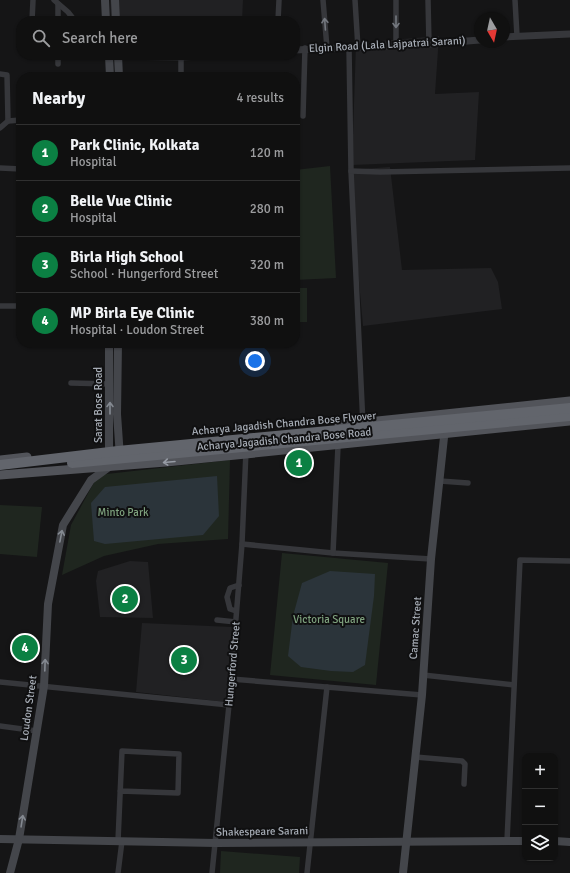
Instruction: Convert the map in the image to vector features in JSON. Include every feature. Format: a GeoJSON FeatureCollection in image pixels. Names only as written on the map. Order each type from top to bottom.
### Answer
{"type":"FeatureCollection","features":[{"type":"Feature","properties":{"kind":"highway","name":"Acharya Jagadish Chandra Bose Flyover"},"geometry":{"type":"LineString","coordinates":[[0,464],[118,451],[570,408]]}},
{"type":"Feature","properties":{"kind":"highway","name":"Acharya Jagadish Chandra Bose Flyover"},"geometry":{"type":"LineString","coordinates":[[0,471],[570,416]]}},
{"type":"Feature","properties":{"kind":"main road"},"geometry":{"type":"LineString","coordinates":[[105,0],[106,16]]}},
{"type":"Feature","properties":{"kind":"main road"},"geometry":{"type":"LineString","coordinates":[[115,0],[116,16]]}},
{"type":"Feature","properties":{"kind":"main road"},"geometry":{"type":"LineString","coordinates":[[110,72],[112,60]]}},
{"type":"Feature","properties":{"kind":"main road"},"geometry":{"type":"LineString","coordinates":[[113,60],[117,72]]}},
{"type":"Feature","properties":{"kind":"main road","name":"Sarat Bose Road"},"geometry":{"type":"LineString","coordinates":[[108,467],[110,447],[109,348]]}},
{"type":"Feature","properties":{"kind":"main road"},"geometry":{"type":"LineString","coordinates":[[118,348],[117,414],[121,466]]}},
{"type":"Feature","properties":{"kind":"main road","name":"Acharya Jagadish Chandra Bose Road"},"geometry":{"type":"LineString","coordinates":[[0,460],[110,447],[445,415],[570,401]]}},
{"type":"Feature","properties":{"kind":"main road","name":"Camac Street"},"geometry":{"type":"LineString","coordinates":[[403,873],[422,695],[432,559],[446,435],[445,415]]}},
{"type":"Feature","properties":{"kind":"main road","name":"Acharya Jagadish Chandra Bose Road"},"geometry":{"type":"LineString","coordinates":[[0,475],[121,466],[338,446],[570,422]]}},
{"type":"Feature","properties":{"kind":"main road","name":"Loudon Street"},"geometry":{"type":"LineString","coordinates":[[10,873],[19,839],[44,686],[48,604],[63,525],[91,480],[108,467]]}},
{"type":"Feature","properties":{"kind":"main road","name":"Shakespeare Sarani"},"geometry":{"type":"LineString","coordinates":[[0,839],[216,843],[310,841],[522,841]]}},
{"type":"Feature","properties":{"kind":"main road"},"geometry":{"type":"LineString","coordinates":[[558,842],[570,842]]}},
{"type":"Feature","properties":{"kind":"street"},"geometry":{"type":"LineString","coordinates":[[32,16],[33,0]]}},
{"type":"Feature","properties":{"kind":"street"},"geometry":{"type":"LineString","coordinates":[[278,16],[279,0]]}},
{"type":"Feature","properties":{"kind":"street"},"geometry":{"type":"LineString","coordinates":[[324,0],[327,48]]}},
{"type":"Feature","properties":{"kind":"street"},"geometry":{"type":"LineString","coordinates":[[356,0],[358,48]]}},
{"type":"Feature","properties":{"kind":"street"},"geometry":{"type":"LineString","coordinates":[[396,0],[396,45]]}},
{"type":"Feature","properties":{"kind":"street"},"geometry":{"type":"LineString","coordinates":[[428,0],[429,44]]}},
{"type":"Feature","properties":{"kind":"street"},"geometry":{"type":"LineString","coordinates":[[515,0],[517,36]]}},
{"type":"Feature","properties":{"kind":"street"},"geometry":{"type":"LineString","coordinates":[[56,2],[57,16]]}},
{"type":"Feature","properties":{"kind":"street"},"geometry":{"type":"LineString","coordinates":[[56,2],[71,16]]}},
{"type":"Feature","properties":{"kind":"street"},"geometry":{"type":"LineString","coordinates":[[510,37],[570,34]]}},
{"type":"Feature","properties":{"kind":"street","name":"Elgin Road (Lala Lajpatrai Sarani)"},"geometry":{"type":"LineString","coordinates":[[300,49],[358,48],[474,40]]}},
{"type":"Feature","properties":{"kind":"street"},"geometry":{"type":"LineString","coordinates":[[303,116],[305,48]]}},
{"type":"Feature","properties":{"kind":"street"},"geometry":{"type":"LineString","coordinates":[[349,48],[351,171],[364,443]]}},
{"type":"Feature","properties":{"kind":"street"},"geometry":{"type":"LineString","coordinates":[[181,60],[181,72]]}},
{"type":"Feature","properties":{"kind":"street"},"geometry":{"type":"LineString","coordinates":[[0,74],[7,75],[8,121]]}},
{"type":"Feature","properties":{"kind":"street"},"geometry":{"type":"LineString","coordinates":[[0,128],[8,121],[16,120]]}},
{"type":"Feature","properties":{"kind":"street"},"geometry":{"type":"LineString","coordinates":[[0,168],[16,169]]}},
{"type":"Feature","properties":{"kind":"street"},"geometry":{"type":"LineString","coordinates":[[351,171],[380,172],[570,168]]}},
{"type":"Feature","properties":{"kind":"street"},"geometry":{"type":"LineString","coordinates":[[0,306],[16,306]]}},
{"type":"Feature","properties":{"kind":"street"},"geometry":{"type":"LineString","coordinates":[[71,383],[110,384]]}},
{"type":"Feature","properties":{"kind":"street","name":"Hungerford Street"},"geometry":{"type":"LineString","coordinates":[[212,873],[229,705],[239,585],[246,434]]}},
{"type":"Feature","properties":{"kind":"street"},"geometry":{"type":"LineString","coordinates":[[333,553],[338,446]]}},
{"type":"Feature","properties":{"kind":"street"},"geometry":{"type":"LineString","coordinates":[[440,481],[468,483]]}},
{"type":"Feature","properties":{"kind":"street"},"geometry":{"type":"LineString","coordinates":[[242,544],[333,553],[432,559]]}},
{"type":"Feature","properties":{"kind":"street"},"geometry":{"type":"LineString","coordinates":[[507,841],[520,560],[570,561]]}},
{"type":"Feature","properties":{"kind":"street"},"geometry":{"type":"LineString","coordinates":[[236,611],[230,609],[227,597],[230,588],[239,585]]}},
{"type":"Feature","properties":{"kind":"street"},"geometry":{"type":"LineString","coordinates":[[217,620],[236,622]]}},
{"type":"Feature","properties":{"kind":"street"},"geometry":{"type":"LineString","coordinates":[[423,675],[514,685]]}},
{"type":"Feature","properties":{"kind":"street"},"geometry":{"type":"LineString","coordinates":[[231,679],[422,695]]}},
{"type":"Feature","properties":{"kind":"street"},"geometry":{"type":"LineString","coordinates":[[0,682],[229,705]]}},
{"type":"Feature","properties":{"kind":"street"},"geometry":{"type":"LineString","coordinates":[[307,873],[327,687]]}},
{"type":"Feature","properties":{"kind":"street"},"geometry":{"type":"LineString","coordinates":[[0,726],[37,731]]}},
{"type":"Feature","properties":{"kind":"street"},"geometry":{"type":"LineString","coordinates":[[118,873],[120,841],[120,791],[122,751],[179,754],[178,793],[120,791]]}},
{"type":"Feature","properties":{"kind":"street"},"geometry":{"type":"LineString","coordinates":[[415,757],[462,761],[465,764],[464,784]]}},
{"type":"Feature","properties":{"kind":"shaded area"},"geometry":{"type":"Polygon","coordinates":[[[110,0],[243,0],[242,16],[111,16],[110,0]]]}},
{"type":"Feature","properties":{"kind":"shaded area"},"geometry":{"type":"Polygon","coordinates":[[[439,36],[435,94],[479,92],[475,160],[352,165],[356,43],[439,36]]]}},
{"type":"Feature","properties":{"kind":"shaded area"},"geometry":{"type":"Polygon","coordinates":[[[390,167],[402,270],[491,268],[498,282],[502,309],[363,326],[349,170],[390,167]]]}},
{"type":"Feature","properties":{"kind":"shaded area"},"geometry":{"type":"Polygon","coordinates":[[[217,476],[219,516],[203,535],[105,544],[94,541],[91,503],[105,487],[217,476]]]}},
{"type":"Feature","properties":{"kind":"shaded area"},"geometry":{"type":"Polygon","coordinates":[[[130,561],[148,562],[153,618],[100,617],[96,581],[98,571],[130,561]]]}},
{"type":"Feature","properties":{"kind":"shaded area"},"geometry":{"type":"Polygon","coordinates":[[[330,571],[375,574],[374,596],[365,665],[353,672],[301,667],[288,656],[293,616],[302,583],[330,571]]]}},
{"type":"Feature","properties":{"kind":"shaded area"},"geometry":{"type":"Polygon","coordinates":[[[142,623],[232,627],[226,702],[136,692],[142,623]]]}},
{"type":"Feature","properties":{"kind":"green space"},"geometry":{"type":"Polygon","coordinates":[[[330,166],[336,278],[300,280],[300,169],[330,166]]]}},
{"type":"Feature","properties":{"kind":"green space"},"geometry":{"type":"Polygon","coordinates":[[[300,288],[307,288],[307,322],[300,322],[300,288]]]}},
{"type":"Feature","properties":{"kind":"green space","name":"Minto Park"},"geometry":{"type":"Polygon","coordinates":[[[230,460],[228,539],[158,544],[104,556],[62,575],[71,525],[98,475],[230,460]]]}},
{"type":"Feature","properties":{"kind":"green space"},"geometry":{"type":"Polygon","coordinates":[[[0,505],[42,507],[37,557],[0,554],[0,505]]]}},
{"type":"Feature","properties":{"kind":"green space","name":"Victoria Square"},"geometry":{"type":"Polygon","coordinates":[[[282,553],[388,563],[376,685],[270,675],[282,553]]]}},
{"type":"Feature","properties":{"kind":"green space"},"geometry":{"type":"Polygon","coordinates":[[[221,851],[300,857],[299,873],[220,873],[221,851]]]}},
{"type":"Feature","properties":{"kind":"place","name":"Park Clinic, Kolkata"},"geometry":{"type":"Point","coordinates":[299,463]}},
{"type":"Feature","properties":{"kind":"place","name":"Belle Vue Clinic"},"geometry":{"type":"Point","coordinates":[125,599]}},
{"type":"Feature","properties":{"kind":"place","name":"MP Birla Eye Clinic"},"geometry":{"type":"Point","coordinates":[25,648]}},
{"type":"Feature","properties":{"kind":"place","name":"Birla High School"},"geometry":{"type":"Point","coordinates":[184,660]}}]}
